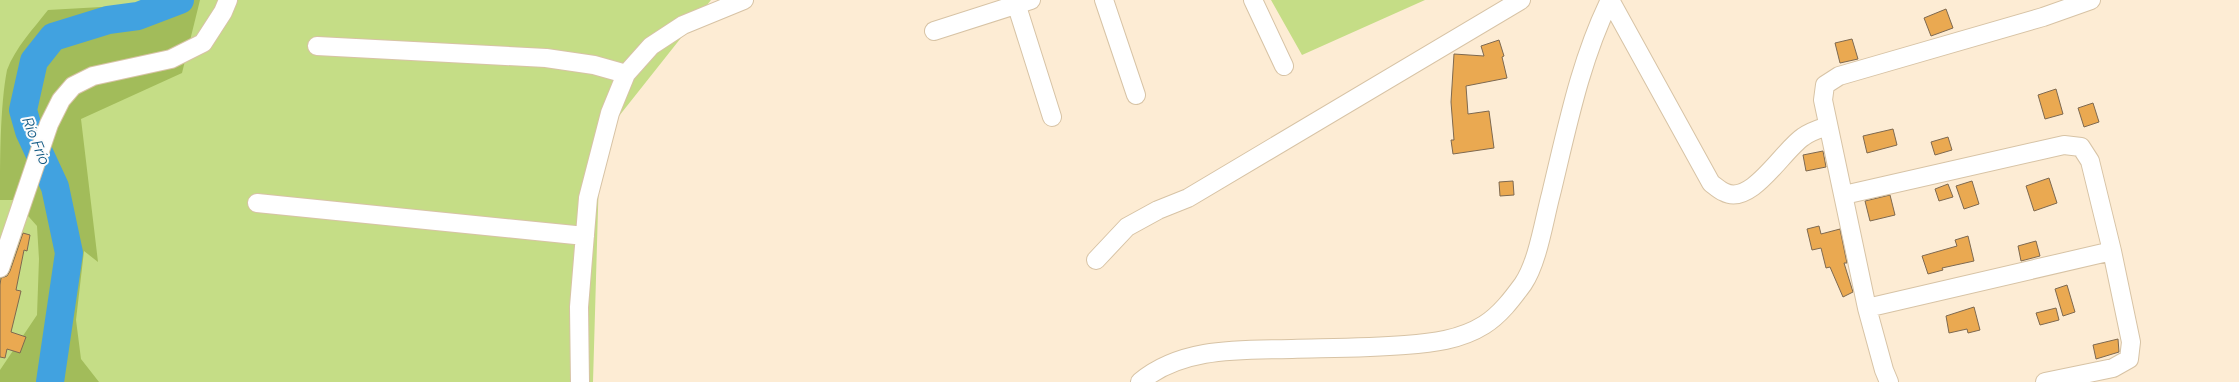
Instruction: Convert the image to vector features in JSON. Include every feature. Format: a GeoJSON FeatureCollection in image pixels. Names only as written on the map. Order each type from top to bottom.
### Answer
{"type":"FeatureCollection","features":[{"type":"Feature","properties":{"kind":"street"},"geometry":{"type":"LineString","coordinates":[[0,268],[49,124],[61,100],[73,86],[93,76],[171,59],[203,43],[223,12],[228,0]]}},
{"type":"Feature","properties":{"kind":"street"},"geometry":{"type":"LineString","coordinates":[[580,382],[579,307],[588,198],[610,113],[626,74],[651,46],[684,25],[744,0]]}},
{"type":"Feature","properties":{"kind":"street"},"geometry":{"type":"LineString","coordinates":[[1104,0],[1136,95]]}},
{"type":"Feature","properties":{"kind":"street"},"geometry":{"type":"LineString","coordinates":[[1253,0],[1284,66]]}},
{"type":"Feature","properties":{"kind":"street"},"geometry":{"type":"LineString","coordinates":[[1096,260],[1128,227],[1158,210],[1188,198],[1522,0]]}},
{"type":"Feature","properties":{"kind":"street"},"geometry":{"type":"LineString","coordinates":[[1610,0],[1711,183],[1725,194],[1741,194],[1756,186],[1802,137],[1828,126]]}},
{"type":"Feature","properties":{"kind":"street"},"geometry":{"type":"LineString","coordinates":[[1140,382],[1171,364],[1202,354],[1231,350],[1360,347],[1432,342],[1458,337],[1485,325],[1506,306],[1524,282],[1534,255],[1591,40],[1610,0]]}},
{"type":"Feature","properties":{"kind":"street"},"geometry":{"type":"LineString","coordinates":[[1889,382],[1867,308],[1823,100],[1825,85],[1839,76],[2044,17],[2091,0]]}},
{"type":"Feature","properties":{"kind":"street"},"geometry":{"type":"LineString","coordinates":[[934,31],[1021,2],[1052,116]]}},
{"type":"Feature","properties":{"kind":"street"},"geometry":{"type":"LineString","coordinates":[[317,46],[546,58],[594,65],[626,74]]}},
{"type":"Feature","properties":{"kind":"street"},"geometry":{"type":"LineString","coordinates":[[1844,195],[2064,144],[2081,147],[2090,162],[2112,251],[2131,342],[2129,359],[2113,368],[2045,382]]}},
{"type":"Feature","properties":{"kind":"street"},"geometry":{"type":"LineString","coordinates":[[256,203],[585,236]]}},
{"type":"Feature","properties":{"kind":"street"},"geometry":{"type":"LineString","coordinates":[[1867,308],[2112,251]]}},
{"type":"Feature","properties":{"kind":"green space"},"geometry":{"type":"Polygon","coordinates":[[[0,0],[711,0],[600,140],[593,382],[0,382],[0,0]]]}},
{"type":"Feature","properties":{"kind":"green space"},"geometry":{"type":"Polygon","coordinates":[[[144,0],[200,0],[182,73],[81,119],[98,262],[84,251],[76,320],[81,359],[99,382],[0,382],[0,370],[37,315],[39,259],[37,226],[14,200],[0,200],[2,117],[7,70],[10,62],[48,10],[137,5],[144,0]]]}},
{"type":"Feature","properties":{"kind":"green space"},"geometry":{"type":"Polygon","coordinates":[[[1271,0],[1425,0],[1302,55],[1271,0]]]}},
{"type":"Feature","properties":{"kind":"building"},"geometry":{"type":"Polygon","coordinates":[[[1946,9],[1953,28],[1931,36],[1924,18],[1946,9]]]}},
{"type":"Feature","properties":{"kind":"building"},"geometry":{"type":"Polygon","coordinates":[[[1852,39],[1858,59],[1840,63],[1835,43],[1852,39]]]}},
{"type":"Feature","properties":{"kind":"building"},"geometry":{"type":"Polygon","coordinates":[[[1499,40],[1504,56],[1502,57],[1507,78],[1466,86],[1468,114],[1489,111],[1494,148],[1453,154],[1451,140],[1454,140],[1451,102],[1454,54],[1484,56],[1481,46],[1499,40]]]}},
{"type":"Feature","properties":{"kind":"building"},"geometry":{"type":"Polygon","coordinates":[[[2056,89],[2063,114],[2045,119],[2038,95],[2056,89]]]}},
{"type":"Feature","properties":{"kind":"building"},"geometry":{"type":"Polygon","coordinates":[[[2093,103],[2099,122],[2084,127],[2078,108],[2093,103]]]}},
{"type":"Feature","properties":{"kind":"building"},"geometry":{"type":"Polygon","coordinates":[[[1893,129],[1897,145],[1867,153],[1863,136],[1893,129]]]}},
{"type":"Feature","properties":{"kind":"building"},"geometry":{"type":"Polygon","coordinates":[[[1948,137],[1952,150],[1935,155],[1931,142],[1948,137]]]}},
{"type":"Feature","properties":{"kind":"building"},"geometry":{"type":"Polygon","coordinates":[[[1823,151],[1826,167],[1806,171],[1803,155],[1823,151]]]}},
{"type":"Feature","properties":{"kind":"building"},"geometry":{"type":"Polygon","coordinates":[[[2049,178],[2057,203],[2034,211],[2026,186],[2049,178]]]}},
{"type":"Feature","properties":{"kind":"building"},"geometry":{"type":"Polygon","coordinates":[[[1513,181],[1514,195],[1500,196],[1499,182],[1513,181]]]}},
{"type":"Feature","properties":{"kind":"building"},"geometry":{"type":"Polygon","coordinates":[[[1972,181],[1979,204],[1964,209],[1956,186],[1972,181]]]}},
{"type":"Feature","properties":{"kind":"building"},"geometry":{"type":"Polygon","coordinates":[[[1948,184],[1953,197],[1939,201],[1935,189],[1948,184]]]}},
{"type":"Feature","properties":{"kind":"building"},"geometry":{"type":"Polygon","coordinates":[[[1890,195],[1895,215],[1870,221],[1865,201],[1890,195]]]}},
{"type":"Feature","properties":{"kind":"building"},"geometry":{"type":"Polygon","coordinates":[[[1819,226],[1821,234],[1840,229],[1847,263],[1844,263],[1853,292],[1843,297],[1830,267],[1826,268],[1821,248],[1812,250],[1807,229],[1819,226]]]}},
{"type":"Feature","properties":{"kind":"building"},"geometry":{"type":"Polygon","coordinates":[[[23,233],[30,235],[27,251],[24,250],[16,290],[21,291],[11,332],[26,337],[20,353],[7,349],[5,358],[0,357],[1,278],[7,276],[10,271],[23,233]]]}},
{"type":"Feature","properties":{"kind":"building"},"geometry":{"type":"Polygon","coordinates":[[[1968,236],[1974,261],[1942,268],[1943,270],[1928,274],[1922,256],[1957,246],[1955,240],[1968,236]]]}},
{"type":"Feature","properties":{"kind":"building"},"geometry":{"type":"Polygon","coordinates":[[[2036,241],[2040,256],[2021,261],[2018,246],[2036,241]]]}},
{"type":"Feature","properties":{"kind":"building"},"geometry":{"type":"Polygon","coordinates":[[[2067,285],[2075,312],[2063,316],[2055,289],[2067,285]]]}},
{"type":"Feature","properties":{"kind":"building"},"geometry":{"type":"Polygon","coordinates":[[[1974,307],[1980,330],[1968,333],[1967,329],[1949,333],[1946,316],[1974,307]]]}},
{"type":"Feature","properties":{"kind":"building"},"geometry":{"type":"Polygon","coordinates":[[[2056,308],[2059,320],[2040,325],[2036,313],[2056,308]]]}},
{"type":"Feature","properties":{"kind":"building"},"geometry":{"type":"Polygon","coordinates":[[[2118,339],[2119,352],[2096,359],[2093,345],[2118,339]]]}},
{"type":"Feature","properties":{"kind":"waterway","name":"Río Frío"},"geometry":{"type":"LineString","coordinates":[[50,382],[69,253],[55,187],[29,131],[23,110],[34,61],[53,37],[108,20],[138,16],[180,0]]}}]}
